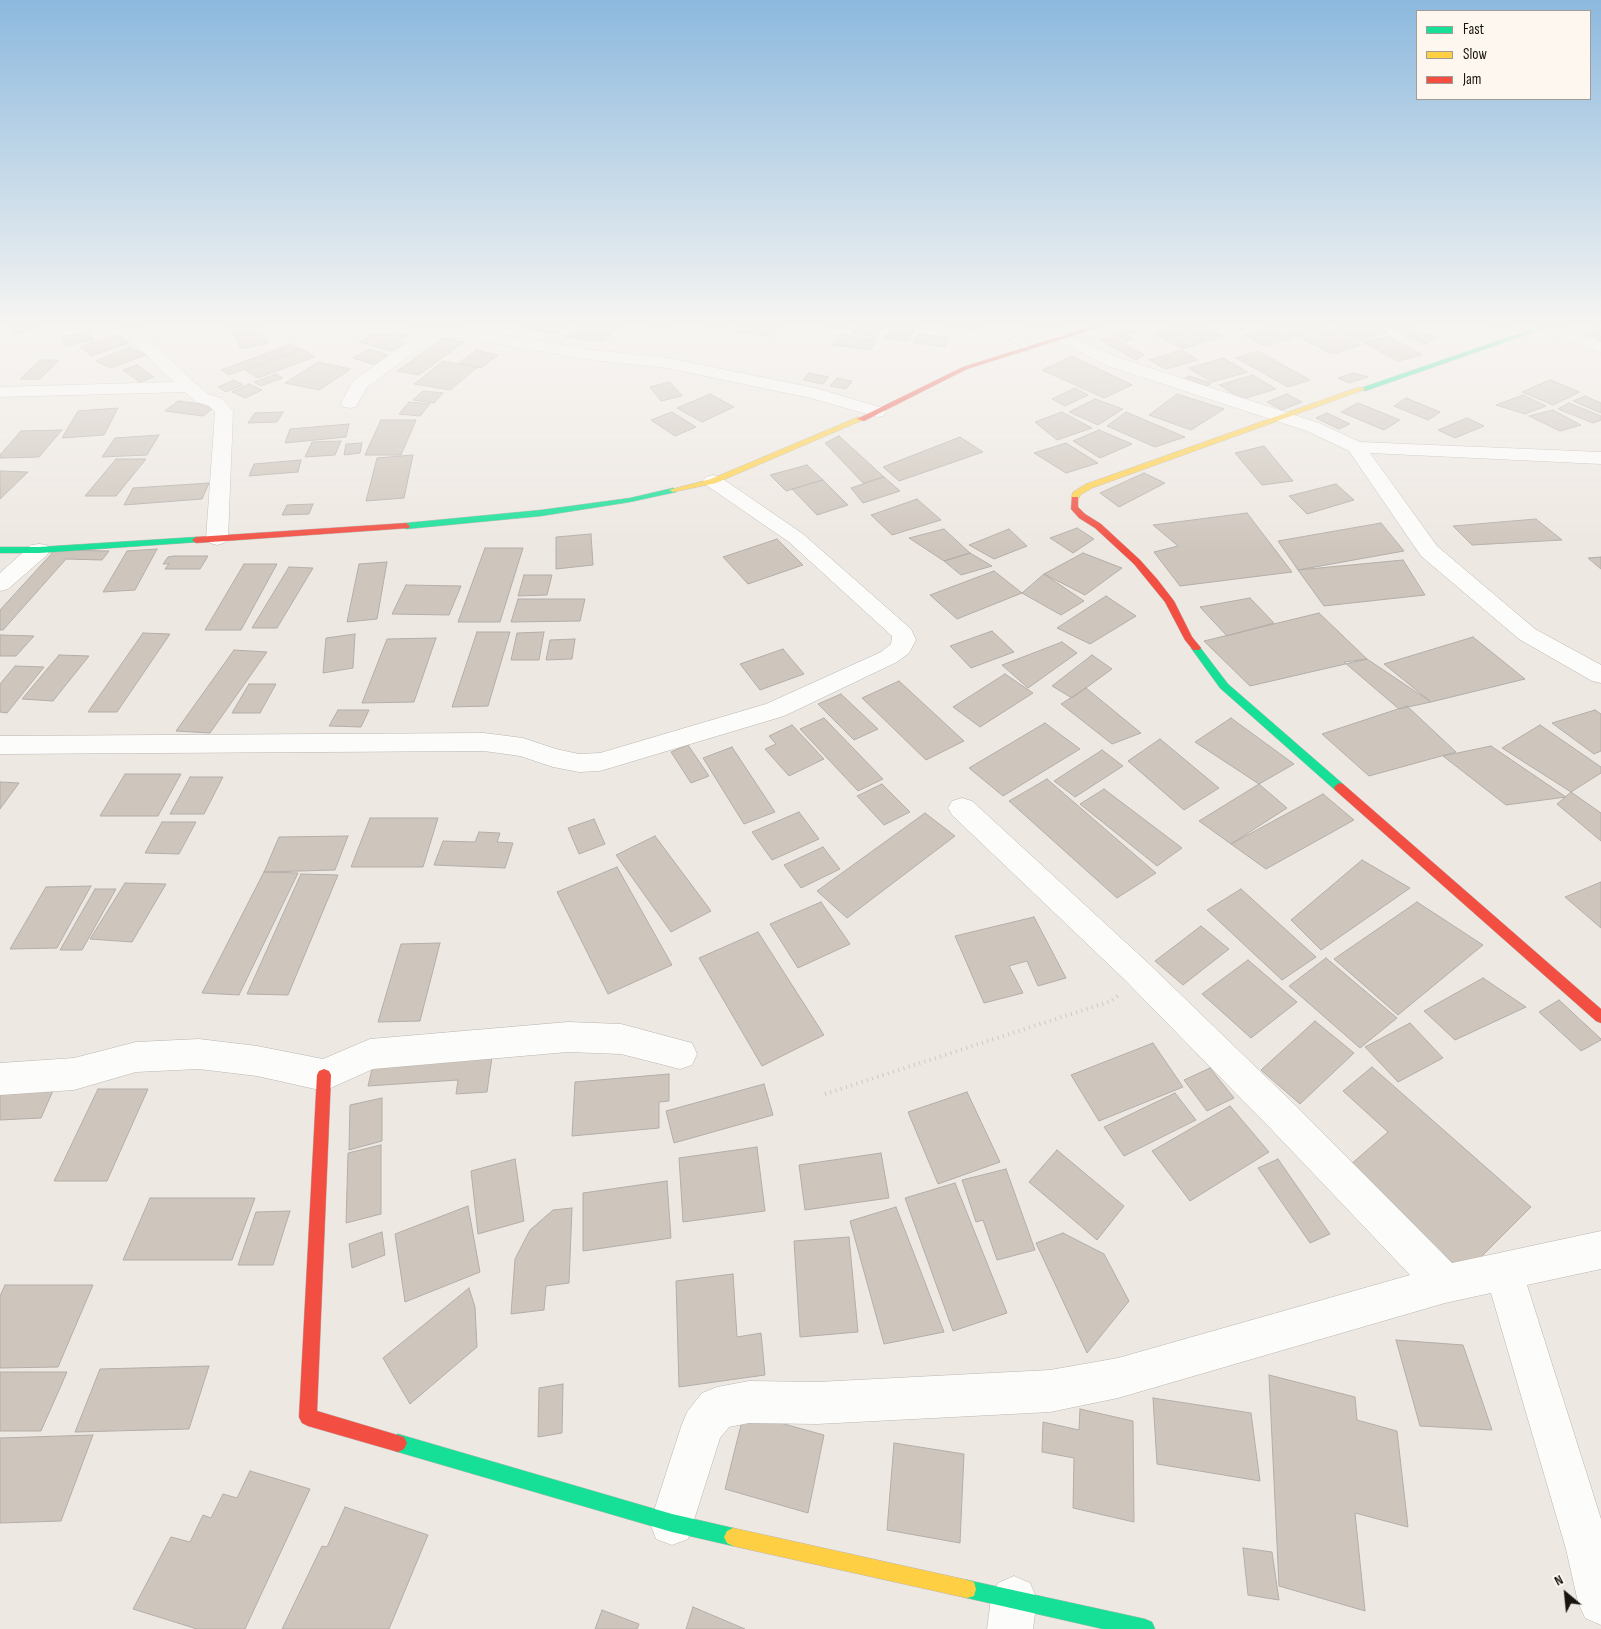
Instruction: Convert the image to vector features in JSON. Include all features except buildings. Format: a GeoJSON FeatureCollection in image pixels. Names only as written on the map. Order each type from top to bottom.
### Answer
{"type":"FeatureCollection","features":[{"type":"Feature","properties":{"kind":"street"},"geometry":{"type":"LineString","coordinates":[[209,400],[215,402],[224,411],[217,539]]}},
{"type":"Feature","properties":{"kind":"street"},"geometry":{"type":"LineString","coordinates":[[838,400],[877,412]]}},
{"type":"Feature","properties":{"kind":"street"},"geometry":{"type":"LineString","coordinates":[[0,550],[39,550],[352,531],[541,513],[630,500],[713,481],[877,412],[901,400]]}},
{"type":"Feature","properties":{"kind":"street"},"geometry":{"type":"LineString","coordinates":[[1231,400],[1342,439],[1356,447],[1430,550],[1493,607],[1527,634],[1601,675]]}},
{"type":"Feature","properties":{"kind":"street"},"geometry":{"type":"LineString","coordinates":[[1327,400],[1088,486],[1076,494],[1074,507],[1082,516],[1098,526],[1124,550],[1154,581],[1169,601],[1188,638],[1224,686],[1601,1017]]}},
{"type":"Feature","properties":{"kind":"street"},"geometry":{"type":"LineString","coordinates":[[1356,447],[1601,458]]}},
{"type":"Feature","properties":{"kind":"street"},"geometry":{"type":"LineString","coordinates":[[0,745],[484,742],[523,747],[553,758],[579,763],[600,762],[775,710],[889,657],[901,648],[904,640],[903,634],[796,538],[713,481]]}},
{"type":"Feature","properties":{"kind":"street"},"geometry":{"type":"LineString","coordinates":[[0,584],[39,550]]}},
{"type":"Feature","properties":{"kind":"street"},"geometry":{"type":"LineString","coordinates":[[962,808],[1136,971],[1284,1118],[1445,1284]]}},
{"type":"Feature","properties":{"kind":"street"},"geometry":{"type":"LineString","coordinates":[[0,1079],[74,1074],[136,1056],[199,1054],[257,1061],[324,1074],[370,1054],[568,1037],[621,1039],[680,1054]]}},
{"type":"Feature","properties":{"kind":"street"},"geometry":{"type":"LineString","coordinates":[[324,1074],[308,1417],[672,1523],[1012,1614],[1144,1629]]}},
{"type":"Feature","properties":{"kind":"street"},"geometry":{"type":"LineString","coordinates":[[672,1523],[702,1427],[718,1408],[749,1402],[817,1403],[1050,1391],[1118,1378],[1445,1284],[1601,1250]]}},
{"type":"Feature","properties":{"kind":"street"},"geometry":{"type":"LineString","coordinates":[[1504,1272],[1588,1549],[1601,1602]]}},
{"type":"Feature","properties":{"kind":"path"},"geometry":{"type":"LineString","coordinates":[[825,1094],[992,1042],[1111,1001],[1130,986],[1136,971]]}},
{"type":"Feature","properties":{"kind":"traffic: fast"},"geometry":{"type":"LineString","coordinates":[[406,526],[541,513],[630,500],[673,490]]}},
{"type":"Feature","properties":{"kind":"traffic: fast"},"geometry":{"type":"LineString","coordinates":[[0,550],[39,550],[196,540]]}},
{"type":"Feature","properties":{"kind":"traffic: fast"},"geometry":{"type":"LineString","coordinates":[[1196,648],[1224,686],[1339,787]]}},
{"type":"Feature","properties":{"kind":"traffic: fast"},"geometry":{"type":"LineString","coordinates":[[398,1443],[672,1523],[733,1537]]}},
{"type":"Feature","properties":{"kind":"traffic: fast"},"geometry":{"type":"LineString","coordinates":[[967,1589],[1145,1629]]}},
{"type":"Feature","properties":{"kind":"traffic: slow"},"geometry":{"type":"LineString","coordinates":[[1075,499],[1076,494],[1089,486],[1331,400]]}},
{"type":"Feature","properties":{"kind":"traffic: slow"},"geometry":{"type":"LineString","coordinates":[[673,490],[713,481],[861,419]]}},
{"type":"Feature","properties":{"kind":"traffic: slow"},"geometry":{"type":"LineString","coordinates":[[733,1537],[967,1589]]}},
{"type":"Feature","properties":{"kind":"traffic: jam"},"geometry":{"type":"LineString","coordinates":[[861,419],[900,400]]}},
{"type":"Feature","properties":{"kind":"traffic: jam"},"geometry":{"type":"LineString","coordinates":[[1075,499],[1074,507],[1082,516],[1098,526],[1137,562],[1154,581],[1169,601],[1188,638],[1196,648]]}},
{"type":"Feature","properties":{"kind":"traffic: jam"},"geometry":{"type":"LineString","coordinates":[[196,540],[406,526]]}},
{"type":"Feature","properties":{"kind":"traffic: jam"},"geometry":{"type":"LineString","coordinates":[[1339,787],[1601,1017]]}},
{"type":"Feature","properties":{"kind":"traffic: jam"},"geometry":{"type":"LineString","coordinates":[[324,1075],[308,1417],[398,1443]]}}]}
